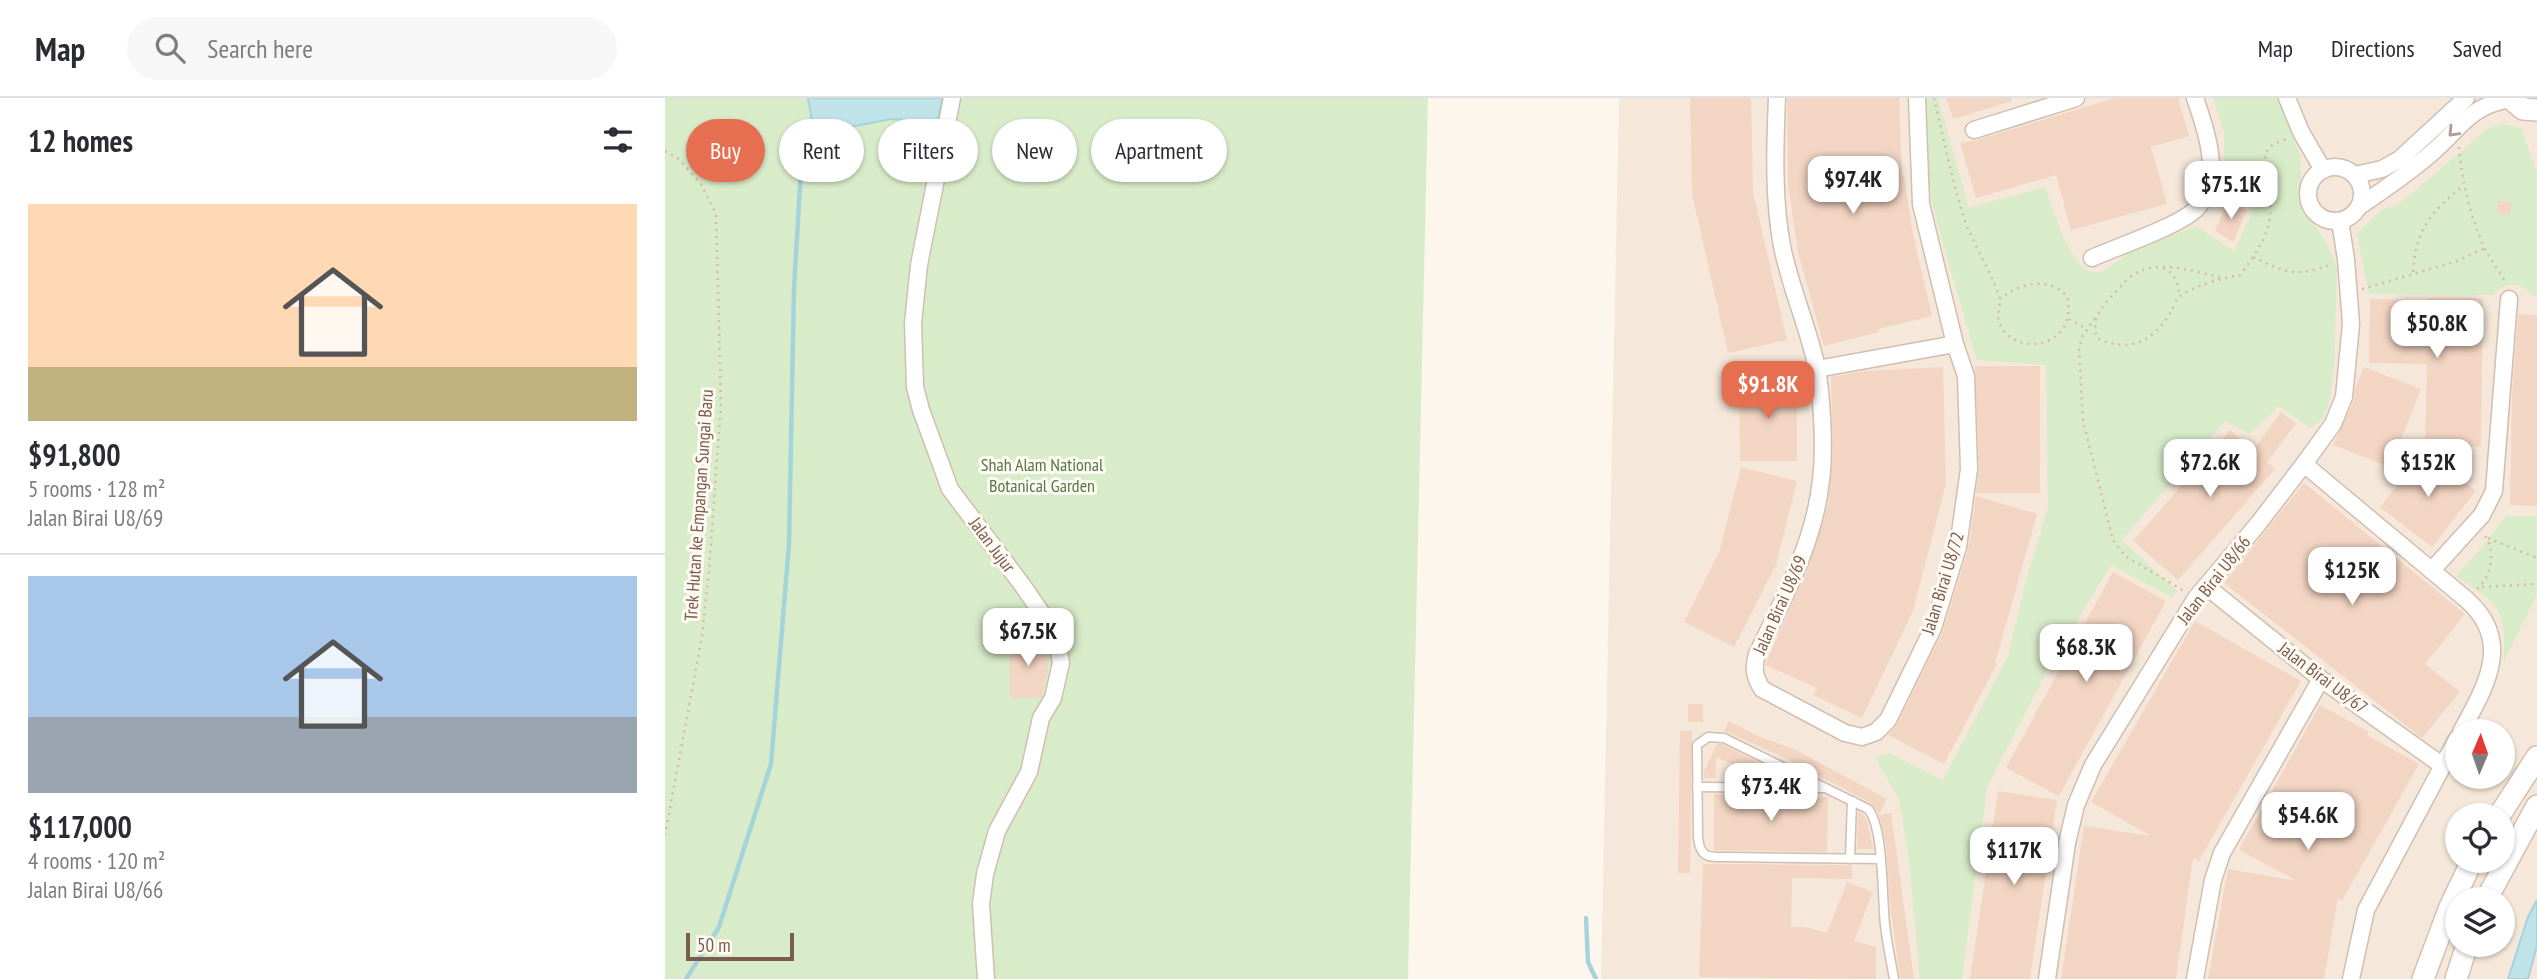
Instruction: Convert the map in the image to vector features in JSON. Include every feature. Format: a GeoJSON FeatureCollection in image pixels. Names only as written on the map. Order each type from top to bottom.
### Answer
{"type":"FeatureCollection","features":[{"type":"Feature","properties":{"kind":"main road"},"geometry":{"type":"LineString","coordinates":[[2510,99],[2523,109],[2537,110]]}},
{"type":"Feature","properties":{"kind":"main road"},"geometry":{"type":"LineString","coordinates":[[2508,803],[2537,757]]}},
{"type":"Feature","properties":{"kind":"main road"},"geometry":{"type":"LineString","coordinates":[[2494,887],[2537,806]]}},
{"type":"Feature","properties":{"kind":"main road"},"geometry":{"type":"LineString","coordinates":[[2423,979],[2467,873]]}},
{"type":"Feature","properties":{"kind":"main road"},"geometry":{"type":"LineString","coordinates":[[2456,979],[2463,957]]}},
{"type":"Feature","properties":{"kind":"street","name":"Jalan Jujur"},"geometry":{"type":"LineString","coordinates":[[952,98],[919,265],[913,323],[915,387],[950,489],[1056,634],[1061,663],[1053,698],[1041,718],[1029,772],[997,831],[985,874],[981,904],[986,979]]}},
{"type":"Feature","properties":{"kind":"street","name":"Jalan Birai U8/69"},"geometry":{"type":"LineString","coordinates":[[1777,98],[1776,196],[1782,246],[1817,369],[1823,456],[1821,484],[1803,556],[1754,667],[1755,677],[1762,689],[1806,712]]}},
{"type":"Feature","properties":{"kind":"street","name":"Jalan Birai U8/72"},"geometry":{"type":"LineString","coordinates":[[1806,712],[1853,735],[1867,736],[1876,732],[1888,720],[1933,628],[1958,547],[1969,469],[1966,376],[1955,344],[1921,204],[1917,98]]}},
{"type":"Feature","properties":{"kind":"street"},"geometry":{"type":"LineString","coordinates":[[1974,130],[2030,104],[2076,98]]}},
{"type":"Feature","properties":{"kind":"street"},"geometry":{"type":"LineString","coordinates":[[2092,258],[2178,221],[2198,207],[2208,183],[2210,163],[2209,137],[2195,98]]}},
{"type":"Feature","properties":{"kind":"street"},"geometry":{"type":"LineString","coordinates":[[2287,98],[2301,132],[2323,170]]}},
{"type":"Feature","properties":{"kind":"street"},"geometry":{"type":"LineString","coordinates":[[2355,175],[2382,170],[2400,159],[2466,98]]}},
{"type":"Feature","properties":{"kind":"street"},"geometry":{"type":"LineString","coordinates":[[2360,206],[2362,186],[2355,175],[2342,168],[2323,170],[2311,183],[2308,194],[2310,206],[2322,219],[2340,221],[2352,216],[2360,206],[2436,149],[2475,111],[2490,103],[2510,99]]}},
{"type":"Feature","properties":{"kind":"street","name":"Jalan Birai U8/66"},"geometry":{"type":"LineString","coordinates":[[2047,979],[2067,843],[2076,805],[2093,765],[2201,592],[2304,464],[2333,424],[2344,397],[2351,324],[2340,221]]}},
{"type":"Feature","properties":{"kind":"street"},"geometry":{"type":"LineString","coordinates":[[2433,570],[2491,502],[2509,299]]}},
{"type":"Feature","properties":{"kind":"street"},"geometry":{"type":"LineString","coordinates":[[1817,369],[1955,344]]}},
{"type":"Feature","properties":{"kind":"street"},"geometry":{"type":"LineString","coordinates":[[2304,464],[2433,570],[2479,610],[2486,620],[2490,628],[2491,664],[2484,689],[2468,719]]}},
{"type":"Feature","properties":{"kind":"street","name":"Jalan Birai U8/67"},"geometry":{"type":"LineString","coordinates":[[2201,592],[2443,766]]}},
{"type":"Feature","properties":{"kind":"street"},"geometry":{"type":"LineString","coordinates":[[2195,979],[2213,880],[2222,852],[2321,679]]}},
{"type":"Feature","properties":{"kind":"street"},"geometry":{"type":"LineString","coordinates":[[2351,979],[2365,910],[2445,762]]}},
{"type":"Feature","properties":{"kind":"lane"},"geometry":{"type":"LineString","coordinates":[[1880,859],[1711,857],[1704,854],[1699,848],[1698,837],[1697,746],[1704,738],[1724,738],[1868,809],[1874,816],[1880,859],[1885,926],[1894,979]]}},
{"type":"Feature","properties":{"kind":"lane"},"geometry":{"type":"LineString","coordinates":[[1697,787],[1826,788]]}},
{"type":"Feature","properties":{"kind":"lane"},"geometry":{"type":"LineString","coordinates":[[1850,859],[1851,801]]}},
{"type":"Feature","properties":{"kind":"path"},"geometry":{"type":"LineString","coordinates":[[1934,98],[1963,214],[2000,299],[1999,321],[2015,339],[2031,344],[2058,337],[2069,319],[2067,296],[2050,285],[2026,284],[2013,289],[2000,299]]}},
{"type":"Feature","properties":{"kind":"path"},"geometry":{"type":"LineString","coordinates":[[2458,126],[2464,186],[2485,248],[2502,275],[2509,299]]}},
{"type":"Feature","properties":{"kind":"path"},"geometry":{"type":"LineString","coordinates":[[2201,592],[2131,561],[2118,550],[2113,540],[2083,421],[2079,349],[2087,329],[2103,305],[2129,278],[2144,269],[2156,266],[2220,277],[2240,275],[2268,230],[2271,200],[2265,156],[2273,144],[2301,132]]}},
{"type":"Feature","properties":{"kind":"path","name":"Trek Hutan ke Empangan Sungai Baru"},"geometry":{"type":"LineString","coordinates":[[665,152],[679,159],[701,184],[716,214],[720,404],[702,636],[665,835]]}},
{"type":"Feature","properties":{"kind":"path"},"geometry":{"type":"LineString","coordinates":[[2413,273],[2427,220],[2439,206],[2464,186]]}},
{"type":"Feature","properties":{"kind":"path"},"geometry":{"type":"LineString","coordinates":[[2348,294],[2457,261],[2485,248]]}},
{"type":"Feature","properties":{"kind":"path"},"geometry":{"type":"LineString","coordinates":[[2253,257],[2277,269],[2297,273],[2306,273],[2346,259]]}},
{"type":"Feature","properties":{"kind":"path"},"geometry":{"type":"LineString","coordinates":[[2095,318],[2097,338],[2121,346],[2136,344],[2158,330],[2179,296],[2179,284],[2167,270],[2156,266]]}},
{"type":"Feature","properties":{"kind":"path"},"geometry":{"type":"LineString","coordinates":[[2179,296],[2220,277]]}},
{"type":"Feature","properties":{"kind":"path"},"geometry":{"type":"LineString","coordinates":[[2069,319],[2087,329]]}},
{"type":"Feature","properties":{"kind":"path"},"geometry":{"type":"LineString","coordinates":[[2473,526],[2488,538],[2537,558]]}},
{"type":"Feature","properties":{"kind":"path"},"geometry":{"type":"LineString","coordinates":[[2481,587],[2491,563],[2488,538]]}},
{"type":"Feature","properties":{"kind":"path"},"geometry":{"type":"LineString","coordinates":[[2462,596],[2481,587],[2537,582]]}},
{"type":"Feature","properties":{"kind":"shaded area"},"geometry":{"type":"Polygon","coordinates":[[[1619,98],[2537,98],[2537,979],[1601,979],[1619,98]]]}},
{"type":"Feature","properties":{"kind":"green space","name":"Shah Alam National Botanical Garden"},"geometry":{"type":"Polygon","coordinates":[[[665,98],[1428,98],[1408,979],[665,979],[665,98]]]}},
{"type":"Feature","properties":{"kind":"green space"},"geometry":{"type":"Polygon","coordinates":[[[1926,98],[1938,98],[1969,208],[2045,187],[2072,253],[2090,271],[2099,272],[2131,252],[2196,226],[2234,251],[2254,208],[2221,188],[2224,132],[2213,98],[2278,98],[2301,157],[2301,196],[2337,267],[2334,371],[2329,403],[2322,420],[2310,428],[2279,406],[2250,434],[2225,421],[2122,540],[2177,591],[2172,597],[2111,565],[2047,671],[1987,787],[1962,979],[1920,979],[1909,860],[1899,800],[1875,756],[1891,754],[1943,780],[2008,656],[2028,573],[2048,508],[2046,365],[1977,360],[1929,190],[1926,98]]]}},
{"type":"Feature","properties":{"kind":"green space"},"geometry":{"type":"Polygon","coordinates":[[[2501,124],[2521,128],[2537,172],[2537,296],[2512,284],[2502,287],[2493,295],[2369,294],[2357,234],[2380,211],[2399,204],[2487,129],[2501,124]]]}},
{"type":"Feature","properties":{"kind":"green space"},"geometry":{"type":"Polygon","coordinates":[[[2506,516],[2537,516],[2537,594],[2504,661],[2504,629],[2497,609],[2482,594],[2456,576],[2506,516]]]}},
{"type":"Feature","properties":{"kind":"water"},"geometry":{"type":"Polygon","coordinates":[[[808,98],[943,98],[938,119],[878,119],[878,122],[864,124],[864,119],[812,119],[808,98]]]}},
{"type":"Feature","properties":{"kind":"water"},"geometry":{"type":"Polygon","coordinates":[[[2537,900],[2537,946],[2528,979],[2508,979],[2528,917],[2537,900]]]}},
{"type":"Feature","properties":{"kind":"building"},"geometry":{"type":"Polygon","coordinates":[[[1690,98],[1751,98],[1753,192],[1787,340],[1728,353],[1692,194],[1690,98]]]}},
{"type":"Feature","properties":{"kind":"building"},"geometry":{"type":"Polygon","coordinates":[[[1787,98],[1899,98],[1902,176],[1932,316],[1824,346],[1798,252],[1788,184],[1787,98]]]}},
{"type":"Feature","properties":{"kind":"building"},"geometry":{"type":"Polygon","coordinates":[[[1946,98],[2011,98],[2012,101],[1953,119],[1946,98]]]}},
{"type":"Feature","properties":{"kind":"building"},"geometry":{"type":"Polygon","coordinates":[[[2115,98],[2178,98],[2189,136],[2151,147],[2167,204],[2071,230],[2056,175],[1976,198],[1960,143],[2115,98]]]}},
{"type":"Feature","properties":{"kind":"building"},"geometry":{"type":"Polygon","coordinates":[[[2229,200],[2247,210],[2233,242],[2215,231],[2229,200]]]}},
{"type":"Feature","properties":{"kind":"building"},"geometry":{"type":"Polygon","coordinates":[[[2497,201],[2511,202],[2511,215],[2497,213],[2497,201]]]}},
{"type":"Feature","properties":{"kind":"building"},"geometry":{"type":"Polygon","coordinates":[[[2483,298],[2481,447],[2425,446],[2427,364],[2369,363],[2370,299],[2483,298]]]}},
{"type":"Feature","properties":{"kind":"building"},"geometry":{"type":"Polygon","coordinates":[[[2518,314],[2537,315],[2537,506],[2510,505],[2512,396],[2518,314]]]}},
{"type":"Feature","properties":{"kind":"building"},"geometry":{"type":"Polygon","coordinates":[[[1975,366],[2040,366],[2040,493],[1976,493],[1979,469],[1975,366]]]}},
{"type":"Feature","properties":{"kind":"building"},"geometry":{"type":"Polygon","coordinates":[[[1943,367],[1946,483],[1913,611],[1862,718],[1813,695],[1817,688],[1765,665],[1806,573],[1828,505],[1833,455],[1831,377],[1866,371],[1943,367]]]}},
{"type":"Feature","properties":{"kind":"building"},"geometry":{"type":"Polygon","coordinates":[[[2364,367],[2421,389],[2390,467],[2333,445],[2354,401],[2355,389],[2364,367]]]}},
{"type":"Feature","properties":{"kind":"building"},"geometry":{"type":"Polygon","coordinates":[[[1739,381],[1797,381],[1797,461],[1740,461],[1739,381]]]}},
{"type":"Feature","properties":{"kind":"building"},"geometry":{"type":"Polygon","coordinates":[[[2281,412],[2296,424],[2267,462],[2275,469],[2178,580],[2133,541],[2230,430],[2253,450],[2281,412]]]}},
{"type":"Feature","properties":{"kind":"building"},"geometry":{"type":"Polygon","coordinates":[[[2425,451],[2476,491],[2432,547],[2380,507],[2425,451]]]}},
{"type":"Feature","properties":{"kind":"building"},"geometry":{"type":"Polygon","coordinates":[[[1741,467],[1797,481],[1776,565],[1734,647],[1684,622],[1720,550],[1741,467]]]}},
{"type":"Feature","properties":{"kind":"building"},"geometry":{"type":"Polygon","coordinates":[[[2304,483],[2465,614],[2425,664],[2460,692],[2422,738],[2224,583],[2304,483]]]}},
{"type":"Feature","properties":{"kind":"building"},"geometry":{"type":"Polygon","coordinates":[[[1976,496],[2037,514],[1995,663],[1997,664],[1944,764],[1888,735],[1897,725],[1943,631],[1968,550],[1976,496]]]}},
{"type":"Feature","properties":{"kind":"building"},"geometry":{"type":"Polygon","coordinates":[[[2113,572],[2166,601],[2059,796],[2006,768],[2113,572]]]}},
{"type":"Feature","properties":{"kind":"building"},"geometry":{"type":"Polygon","coordinates":[[[2195,621],[2301,681],[2199,861],[2193,858],[2176,979],[2061,979],[2084,826],[2151,836],[2091,802],[2195,621]]]}},
{"type":"Feature","properties":{"kind":"building"},"geometry":{"type":"Polygon","coordinates":[[[1010,640],[1046,640],[1048,672],[1041,698],[1010,698],[1010,640]]]}},
{"type":"Feature","properties":{"kind":"building"},"geometry":{"type":"Polygon","coordinates":[[[1688,704],[1703,704],[1703,722],[1688,722],[1688,704]]]}},
{"type":"Feature","properties":{"kind":"building"},"geometry":{"type":"Polygon","coordinates":[[[2320,705],[2419,764],[2342,901],[2338,898],[2324,979],[2208,979],[2228,869],[2297,881],[2239,850],[2320,705]]]}},
{"type":"Feature","properties":{"kind":"building"},"geometry":{"type":"Polygon","coordinates":[[[1729,721],[1760,737],[1794,749],[1887,799],[1879,814],[1871,803],[1785,758],[1724,731],[1729,721]]]}},
{"type":"Feature","properties":{"kind":"building"},"geometry":{"type":"Polygon","coordinates":[[[1680,731],[1692,731],[1690,873],[1678,873],[1680,731]]]}},
{"type":"Feature","properties":{"kind":"building"},"geometry":{"type":"Polygon","coordinates":[[[1717,744],[1768,767],[1762,778],[1716,757],[1716,778],[1704,778],[1704,771],[1717,744]]]}},
{"type":"Feature","properties":{"kind":"building"},"geometry":{"type":"Polygon","coordinates":[[[1998,791],[2057,800],[2030,979],[1970,979],[1998,791]]]}},
{"type":"Feature","properties":{"kind":"building"},"geometry":{"type":"Polygon","coordinates":[[[1714,794],[1828,797],[1827,852],[1714,850],[1714,794]]]}},
{"type":"Feature","properties":{"kind":"building"},"geometry":{"type":"Polygon","coordinates":[[[1858,811],[1867,820],[1873,849],[1857,849],[1858,811]]]}},
{"type":"Feature","properties":{"kind":"building"},"geometry":{"type":"Polygon","coordinates":[[[1891,813],[1914,979],[1900,978],[1890,904],[1886,845],[1879,815],[1891,813]]]}},
{"type":"Feature","properties":{"kind":"building"},"geometry":{"type":"Polygon","coordinates":[[[1703,864],[1852,865],[1852,879],[1792,878],[1791,927],[1805,927],[1827,933],[1847,882],[1873,892],[1854,941],[1876,947],[1876,979],[1699,977],[1703,864]]]}},
{"type":"Feature","properties":{"kind":"waterway"},"geometry":{"type":"LineString","coordinates":[[686,979],[719,927],[771,764],[789,544],[794,288],[800,182]]}},
{"type":"Feature","properties":{"kind":"waterway"},"geometry":{"type":"LineString","coordinates":[[1586,918],[1588,962],[1596,979]]}}]}
